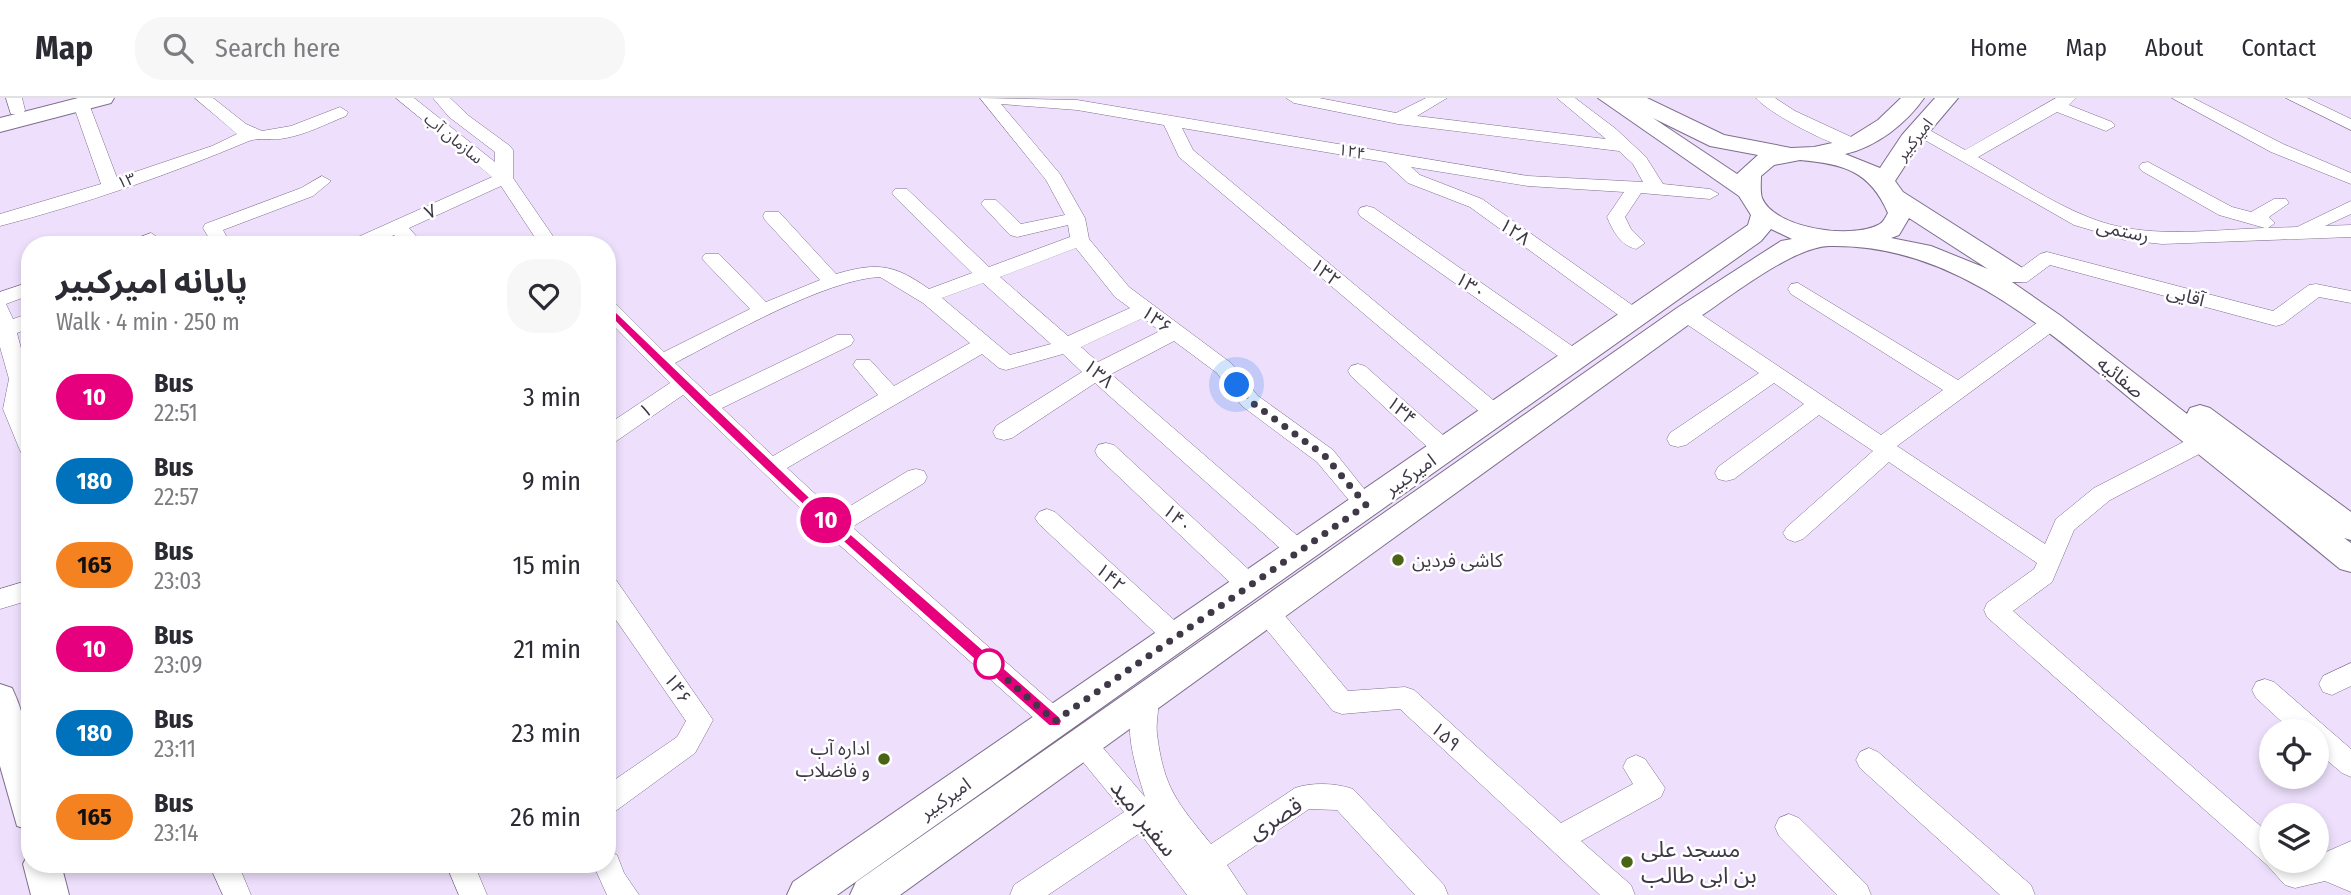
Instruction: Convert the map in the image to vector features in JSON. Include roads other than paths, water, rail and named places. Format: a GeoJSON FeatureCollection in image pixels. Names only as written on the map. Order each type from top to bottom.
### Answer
{"type":"FeatureCollection","features":[{"type":"Feature","properties":{"kind":"main road"},"geometry":{"type":"LineString","coordinates":[[8,112],[103,98]]}},
{"type":"Feature","properties":{"kind":"main road"},"geometry":{"type":"LineString","coordinates":[[1609,98],[1718,141],[1788,154],[1813,154]]}},
{"type":"Feature","properties":{"kind":"main road","name":"امیرکبیر"},"geometry":{"type":"LineString","coordinates":[[1813,154],[1854,145],[1886,125],[1913,98]]}},
{"type":"Feature","properties":{"kind":"main road","name":"امیرکبیر"},"geometry":{"type":"LineString","coordinates":[[1889,190],[1919,131],[1947,98]]}},
{"type":"Feature","properties":{"kind":"main road"},"geometry":{"type":"LineString","coordinates":[[1635,106],[1748,192],[1764,213],[1798,232],[1825,239]]}},
{"type":"Feature","properties":{"kind":"main road"},"geometry":{"type":"LineString","coordinates":[[1748,192],[1747,180],[1753,168],[1768,159],[1788,154]]}},
{"type":"Feature","properties":{"kind":"main road","name":"صفائیه"},"geometry":{"type":"LineString","coordinates":[[1813,154],[1852,164],[2020,278],[2351,528]]}},
{"type":"Feature","properties":{"kind":"main road"},"geometry":{"type":"LineString","coordinates":[[1866,240],[1886,232],[1897,220],[1899,205],[1889,190]]}},
{"type":"Feature","properties":{"kind":"main road","name":"امیرکبیر"},"geometry":{"type":"LineString","coordinates":[[869,895],[1267,612],[1594,357],[1635,317],[1752,236],[1760,227],[1764,213]]}},
{"type":"Feature","properties":{"kind":"main road","name":"امیرکبیر"},"geometry":{"type":"LineString","coordinates":[[806,895],[1496,414],[1594,357],[1686,314],[1790,247],[1825,239]]}},
{"type":"Feature","properties":{"kind":"main road","name":"صفائیه"},"geometry":{"type":"LineString","coordinates":[[1825,239],[1866,240],[1922,252],[1955,263],[1994,282],[2052,322],[2351,559]]}},
{"type":"Feature","properties":{"kind":"main road"},"geometry":{"type":"LineString","coordinates":[[0,698],[20,736]]}},
{"type":"Feature","properties":{"kind":"main road"},"geometry":{"type":"LineString","coordinates":[[45,873],[50,895]]}},
{"type":"Feature","properties":{"kind":"street"},"geometry":{"type":"LineString","coordinates":[[203,98],[250,134],[274,135],[295,130],[340,112]]}},
{"type":"Feature","properties":{"kind":"street","name":"سازمان آب"},"geometry":{"type":"LineString","coordinates":[[404,98],[505,178],[544,236]]}},
{"type":"Feature","properties":{"kind":"street","name":"سازمان آب"},"geometry":{"type":"LineString","coordinates":[[441,98],[468,126],[504,150],[505,178]]}},
{"type":"Feature","properties":{"kind":"street","name":"۱۳۶"},"geometry":{"type":"LineString","coordinates":[[988,98],[1054,178],[1076,218],[1080,240],[1122,292],[1224,368],[1250,401],[1325,456],[1366,505]]}},
{"type":"Feature","properties":{"kind":"street","name":"۱۲۴"},"geometry":{"type":"LineString","coordinates":[[995,98],[1078,101],[1170,120],[1528,181],[1710,194]]}},
{"type":"Feature","properties":{"kind":"street"},"geometry":{"type":"LineString","coordinates":[[1294,98],[1398,119],[1624,146]]}},
{"type":"Feature","properties":{"kind":"street"},"geometry":{"type":"LineString","coordinates":[[1398,119],[1439,98]]}},
{"type":"Feature","properties":{"kind":"street"},"geometry":{"type":"LineString","coordinates":[[1565,98],[1640,161],[1657,190]]}},
{"type":"Feature","properties":{"kind":"street"},"geometry":{"type":"LineString","coordinates":[[1764,98],[1789,115],[1854,145]]}},
{"type":"Feature","properties":{"kind":"street"},"geometry":{"type":"LineString","coordinates":[[2180,98],[2277,148],[2351,179]]}},
{"type":"Feature","properties":{"kind":"street"},"geometry":{"type":"LineString","coordinates":[[2294,98],[2351,125]]}},
{"type":"Feature","properties":{"kind":"street"},"geometry":{"type":"LineString","coordinates":[[72,101],[111,186]]}},
{"type":"Feature","properties":{"kind":"street"},"geometry":{"type":"LineString","coordinates":[[1966,157],[2062,102],[2106,126]]}},
{"type":"Feature","properties":{"kind":"street","name":"۱۳۲"},"geometry":{"type":"LineString","coordinates":[[1170,120],[1185,153],[1496,414]]}},
{"type":"Feature","properties":{"kind":"street","name":"رستمی"},"geometry":{"type":"LineString","coordinates":[[1919,131],[2081,221],[2125,234],[2162,238],[2351,232]]}},
{"type":"Feature","properties":{"kind":"street","name":"۱۳"},"geometry":{"type":"LineString","coordinates":[[0,220],[52,206],[218,150],[250,134]]}},
{"type":"Feature","properties":{"kind":"street","name":"۱۲۸"},"geometry":{"type":"LineString","coordinates":[[1390,157],[1414,179],[1476,203],[1635,317]]}},
{"type":"Feature","properties":{"kind":"street"},"geometry":{"type":"LineString","coordinates":[[2148,167],[2226,211],[2293,232],[2351,207]]}},
{"type":"Feature","properties":{"kind":"street","name":"۷"},"geometry":{"type":"LineString","coordinates":[[375,236],[505,178]]}},
{"type":"Feature","properties":{"kind":"street"},"geometry":{"type":"LineString","coordinates":[[217,236],[212,228],[307,192],[322,181]]}},
{"type":"Feature","properties":{"kind":"street"},"geometry":{"type":"LineString","coordinates":[[1636,187],[1616,217],[1623,232],[1636,243]]}},
{"type":"Feature","properties":{"kind":"street","name":"۱۳۸"},"geometry":{"type":"LineString","coordinates":[[901,193],[986,275],[1299,551]]}},
{"type":"Feature","properties":{"kind":"street"},"geometry":{"type":"LineString","coordinates":[[2254,218],[2280,203]]}},
{"type":"Feature","properties":{"kind":"street"},"geometry":{"type":"LineString","coordinates":[[990,204],[1017,231],[1076,218]]}},
{"type":"Feature","properties":{"kind":"street","name":"۱۳۰"},"geometry":{"type":"LineString","coordinates":[[1367,212],[1594,357]]}},
{"type":"Feature","properties":{"kind":"street"},"geometry":{"type":"LineString","coordinates":[[772,216],[833,282]]}},
{"type":"Feature","properties":{"kind":"street"},"geometry":{"type":"LineString","coordinates":[[396,226],[406,236]]}},
{"type":"Feature","properties":{"kind":"street"},"geometry":{"type":"LineString","coordinates":[[926,297],[1080,240]]}},
{"type":"Feature","properties":{"kind":"street"},"geometry":{"type":"LineString","coordinates":[[712,258],[764,311]]}},
{"type":"Feature","properties":{"kind":"street","name":"آقایی"},"geometry":{"type":"LineString","coordinates":[[2020,278],[2047,258],[2276,319],[2316,290],[2351,297]]}},
{"type":"Feature","properties":{"kind":"street"},"geometry":{"type":"LineString","coordinates":[[661,362],[764,311],[833,282],[880,270],[926,297],[1006,363],[1031,359],[1067,345],[1144,309]]}},
{"type":"Feature","properties":{"kind":"street"},"geometry":{"type":"LineString","coordinates":[[1798,289],[1958,390]]}},
{"type":"Feature","properties":{"kind":"street"},"geometry":{"type":"LineString","coordinates":[[2,314],[21,296]]}},
{"type":"Feature","properties":{"kind":"street"},"geometry":{"type":"LineString","coordinates":[[2,314],[21,318]]}},
{"type":"Feature","properties":{"kind":"street"},"geometry":{"type":"LineString","coordinates":[[2,314],[19,379],[14,409],[16,423]]}},
{"type":"Feature","properties":{"kind":"street"},"geometry":{"type":"LineString","coordinates":[[1686,314],[2050,560]]}},
{"type":"Feature","properties":{"kind":"street"},"geometry":{"type":"LineString","coordinates":[[616,316],[682,384],[834,527],[1055,721]]}},
{"type":"Feature","properties":{"kind":"street"},"geometry":{"type":"LineString","coordinates":[[1795,533],[1884,448],[2052,322]]}},
{"type":"Feature","properties":{"kind":"street"},"geometry":{"type":"LineString","coordinates":[[1004,432],[1097,372],[1174,332]]}},
{"type":"Feature","properties":{"kind":"street"},"geometry":{"type":"LineString","coordinates":[[706,407],[844,340]]}},
{"type":"Feature","properties":{"kind":"street"},"geometry":{"type":"LineString","coordinates":[[771,468],[983,344]]}},
{"type":"Feature","properties":{"kind":"street"},"geometry":{"type":"LineString","coordinates":[[863,365],[892,397]]}},
{"type":"Feature","properties":{"kind":"street","name":"۱۳۴"},"geometry":{"type":"LineString","coordinates":[[1358,371],[1445,450]]}},
{"type":"Feature","properties":{"kind":"street"},"geometry":{"type":"LineString","coordinates":[[1678,439],[1774,373]]}},
{"type":"Feature","properties":{"kind":"street","name":"۱"},"geometry":{"type":"LineString","coordinates":[[616,430],[682,384]]}},
{"type":"Feature","properties":{"kind":"street"},"geometry":{"type":"LineString","coordinates":[[1726,473],[1819,404]]}},
{"type":"Feature","properties":{"kind":"street"},"geometry":{"type":"LineString","coordinates":[[2203,442],[2102,494],[2064,525],[2044,575],[1996,610],[2259,843]]}},
{"type":"Feature","properties":{"kind":"street","name":"۱۴۰"},"geometry":{"type":"LineString","coordinates":[[1105,451],[1250,586]]}},
{"type":"Feature","properties":{"kind":"street"},"geometry":{"type":"LineString","coordinates":[[834,527],[916,477]]}},
{"type":"Feature","properties":{"kind":"street","name":"۱۴۲"},"geometry":{"type":"LineString","coordinates":[[1046,518],[1176,637]]}},
{"type":"Feature","properties":{"kind":"street"},"geometry":{"type":"LineString","coordinates":[[0,599],[21,593]]}},
{"type":"Feature","properties":{"kind":"street","name":"۱۴۶"},"geometry":{"type":"LineString","coordinates":[[616,600],[700,720],[686,745],[616,795]]}},
{"type":"Feature","properties":{"kind":"street","name":"۱۵۹"},"geometry":{"type":"LineString","coordinates":[[1267,612],[1342,703],[1405,698],[1621,895]]}},
{"type":"Feature","properties":{"kind":"street"},"geometry":{"type":"LineString","coordinates":[[2265,690],[2297,719]]}},
{"type":"Feature","properties":{"kind":"street","name":"سفیر امید"},"geometry":{"type":"LineString","coordinates":[[1146,699],[1143,728],[1147,761],[1160,802],[1200,878]]}},
{"type":"Feature","properties":{"kind":"street","name":"سفیر امید"},"geometry":{"type":"LineString","coordinates":[[1083,743],[1200,878],[1233,895]]}},
{"type":"Feature","properties":{"kind":"street"},"geometry":{"type":"LineString","coordinates":[[2329,746],[2351,765]]}},
{"type":"Feature","properties":{"kind":"street"},"geometry":{"type":"LineString","coordinates":[[1869,760],[2021,895]]}},
{"type":"Feature","properties":{"kind":"street"},"geometry":{"type":"LineString","coordinates":[[1558,839],[1651,788],[1636,767]]}},
{"type":"Feature","properties":{"kind":"street","name":"قصری"},"geometry":{"type":"LineString","coordinates":[[1200,878],[1305,796],[1343,798],[1434,895]]}},
{"type":"Feature","properties":{"kind":"street"},"geometry":{"type":"LineString","coordinates":[[1038,891],[1143,815]]}},
{"type":"Feature","properties":{"kind":"street"},"geometry":{"type":"LineString","coordinates":[[1789,827],[1857,895]]}},
{"type":"Feature","properties":{"kind":"street"},"geometry":{"type":"LineString","coordinates":[[2292,873],[2295,876],[2338,873],[2351,854]]}},
{"type":"Feature","properties":{"kind":"street"},"geometry":{"type":"LineString","coordinates":[[227,873],[237,895]]}},
{"type":"Feature","properties":{"kind":"street"},"geometry":{"type":"LineString","coordinates":[[464,873],[473,895]]}},
{"type":"Feature","properties":{"kind":"street"},"geometry":{"type":"LineString","coordinates":[[610,873],[613,881],[625,895]]}},
{"type":"Feature","properties":{"kind":"place","name":"کاشی فردین"},"geometry":{"type":"Point","coordinates":[1398,560]}},
{"type":"Feature","properties":{"kind":"place","name":"اداره آب و فاضلاب"},"geometry":{"type":"Point","coordinates":[884,759]}},
{"type":"Feature","properties":{"kind":"place","name":"مسجد علی بن ابی طالب"},"geometry":{"type":"Point","coordinates":[1627,862]}}]}
